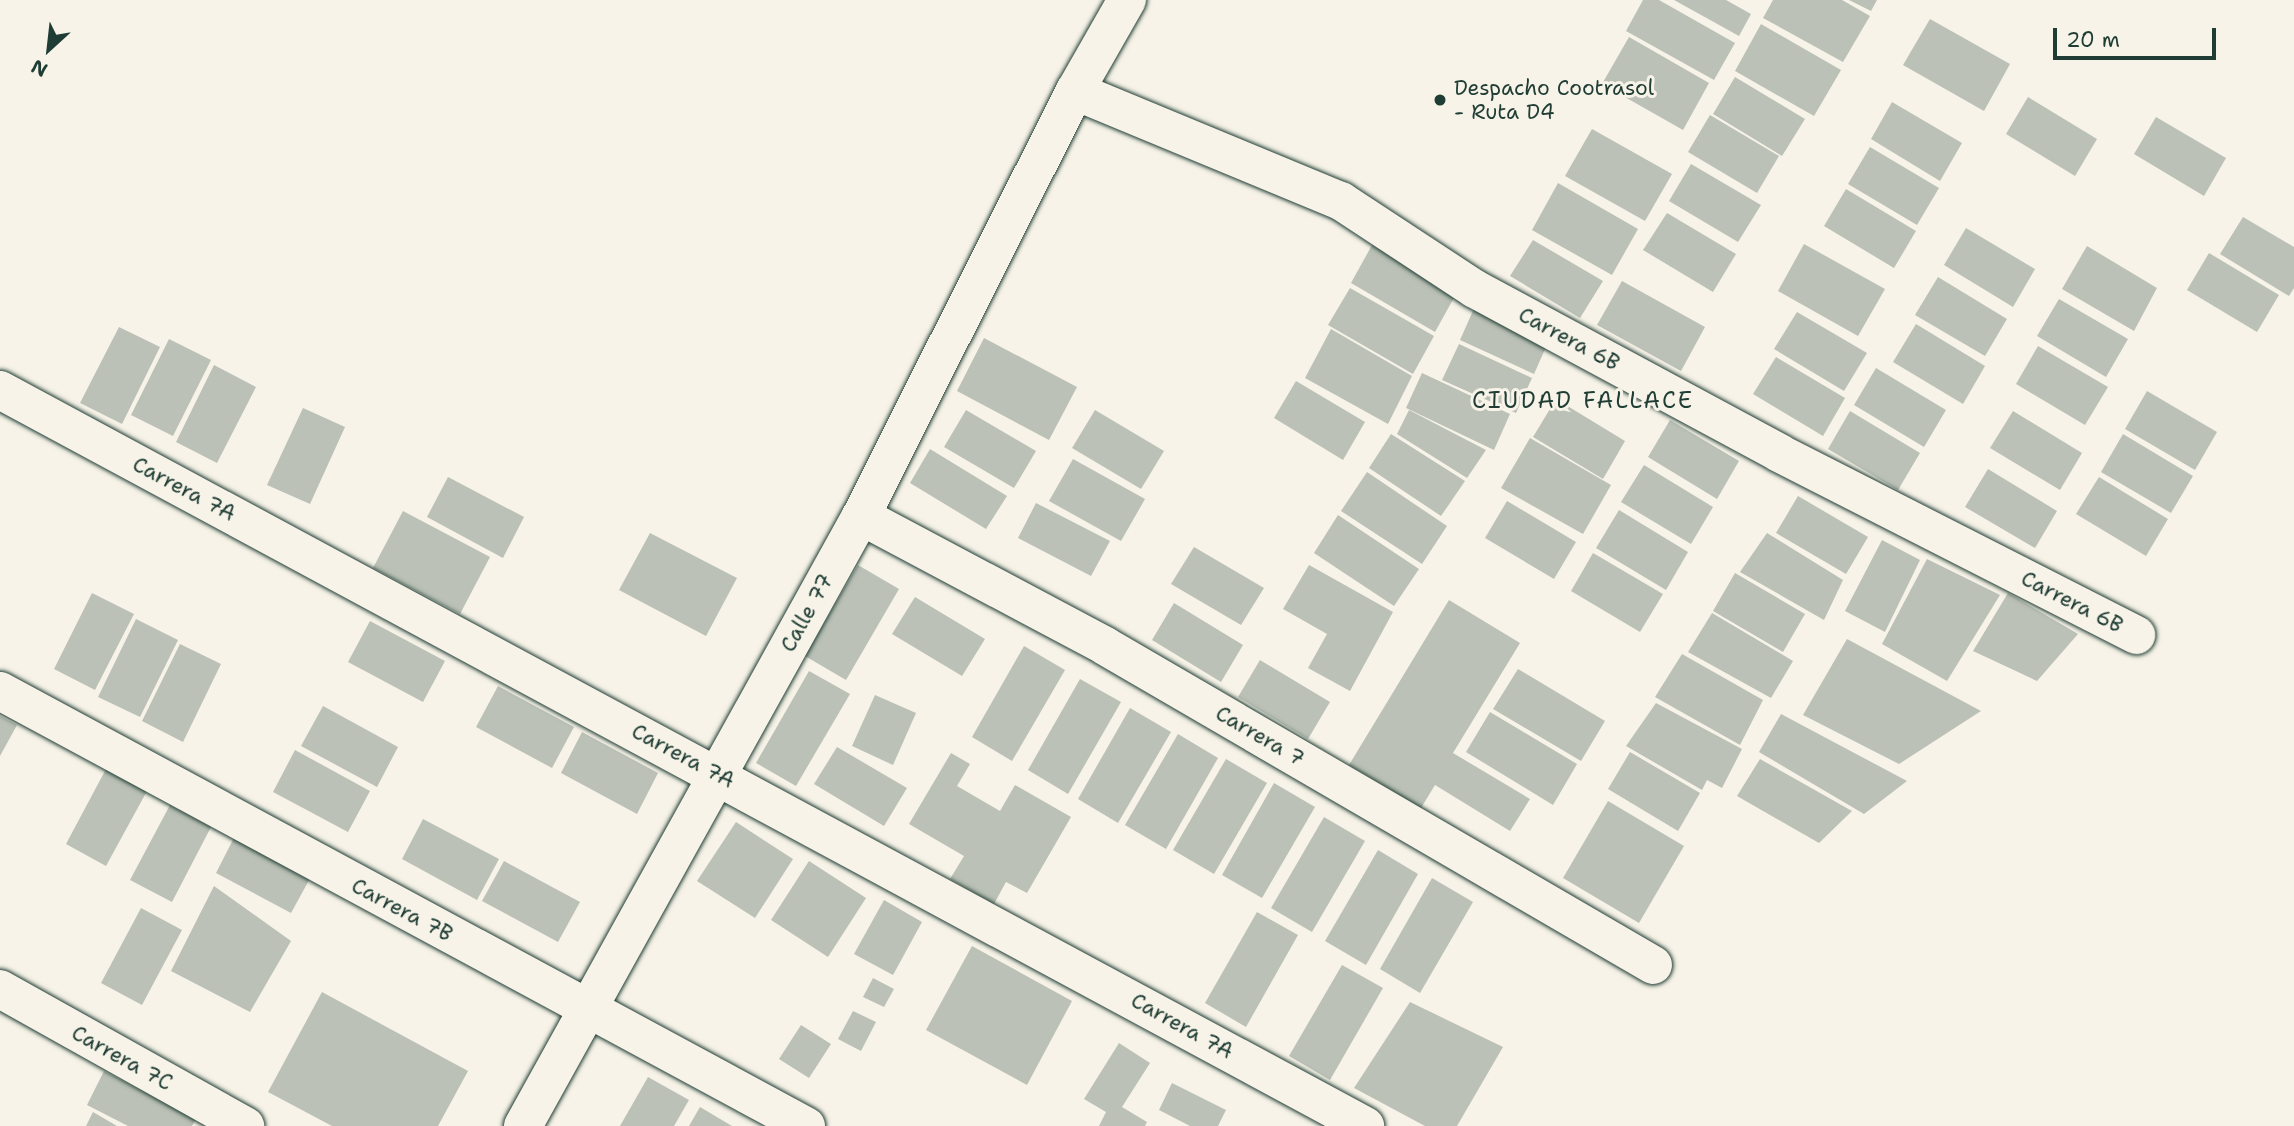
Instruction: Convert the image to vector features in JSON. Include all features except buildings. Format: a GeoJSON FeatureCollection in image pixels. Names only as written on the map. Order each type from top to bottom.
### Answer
{"type":"FeatureCollection","features":[{"type":"Feature","properties":{"kind":"street","name":"Calle 77"},"geometry":{"type":"LineString","coordinates":[[523,1126],[861,516],[1075,91],[1127,0]]}},
{"type":"Feature","properties":{"kind":"street","name":"Carrera 6B"},"geometry":{"type":"LineString","coordinates":[[1075,91],[1341,201],[1475,289],[1779,453],[2136,635]]}},
{"type":"Feature","properties":{"kind":"street","name":"Carrera 7A"},"geometry":{"type":"LineString","coordinates":[[0,390],[1365,1126]]}},
{"type":"Feature","properties":{"kind":"street","name":"Carrera 7"},"geometry":{"type":"LineString","coordinates":[[861,516],[1105,646],[1653,965]]}},
{"type":"Feature","properties":{"kind":"street","name":"Carrera 7B"},"geometry":{"type":"LineString","coordinates":[[0,691],[806,1126]]}},
{"type":"Feature","properties":{"kind":"street","name":"Carrera 7C"},"geometry":{"type":"LineString","coordinates":[[0,989],[245,1126]]}},
{"type":"Feature","properties":{"kind":"place","name":"Despacho Cootrasol - Ruta D4"},"geometry":{"type":"Point","coordinates":[1440,100]}},
{"type":"Feature","properties":{"kind":"district","name":"CIUDAD FALLACE"},"geometry":{"type":"Point","coordinates":[1583,400]}}]}
